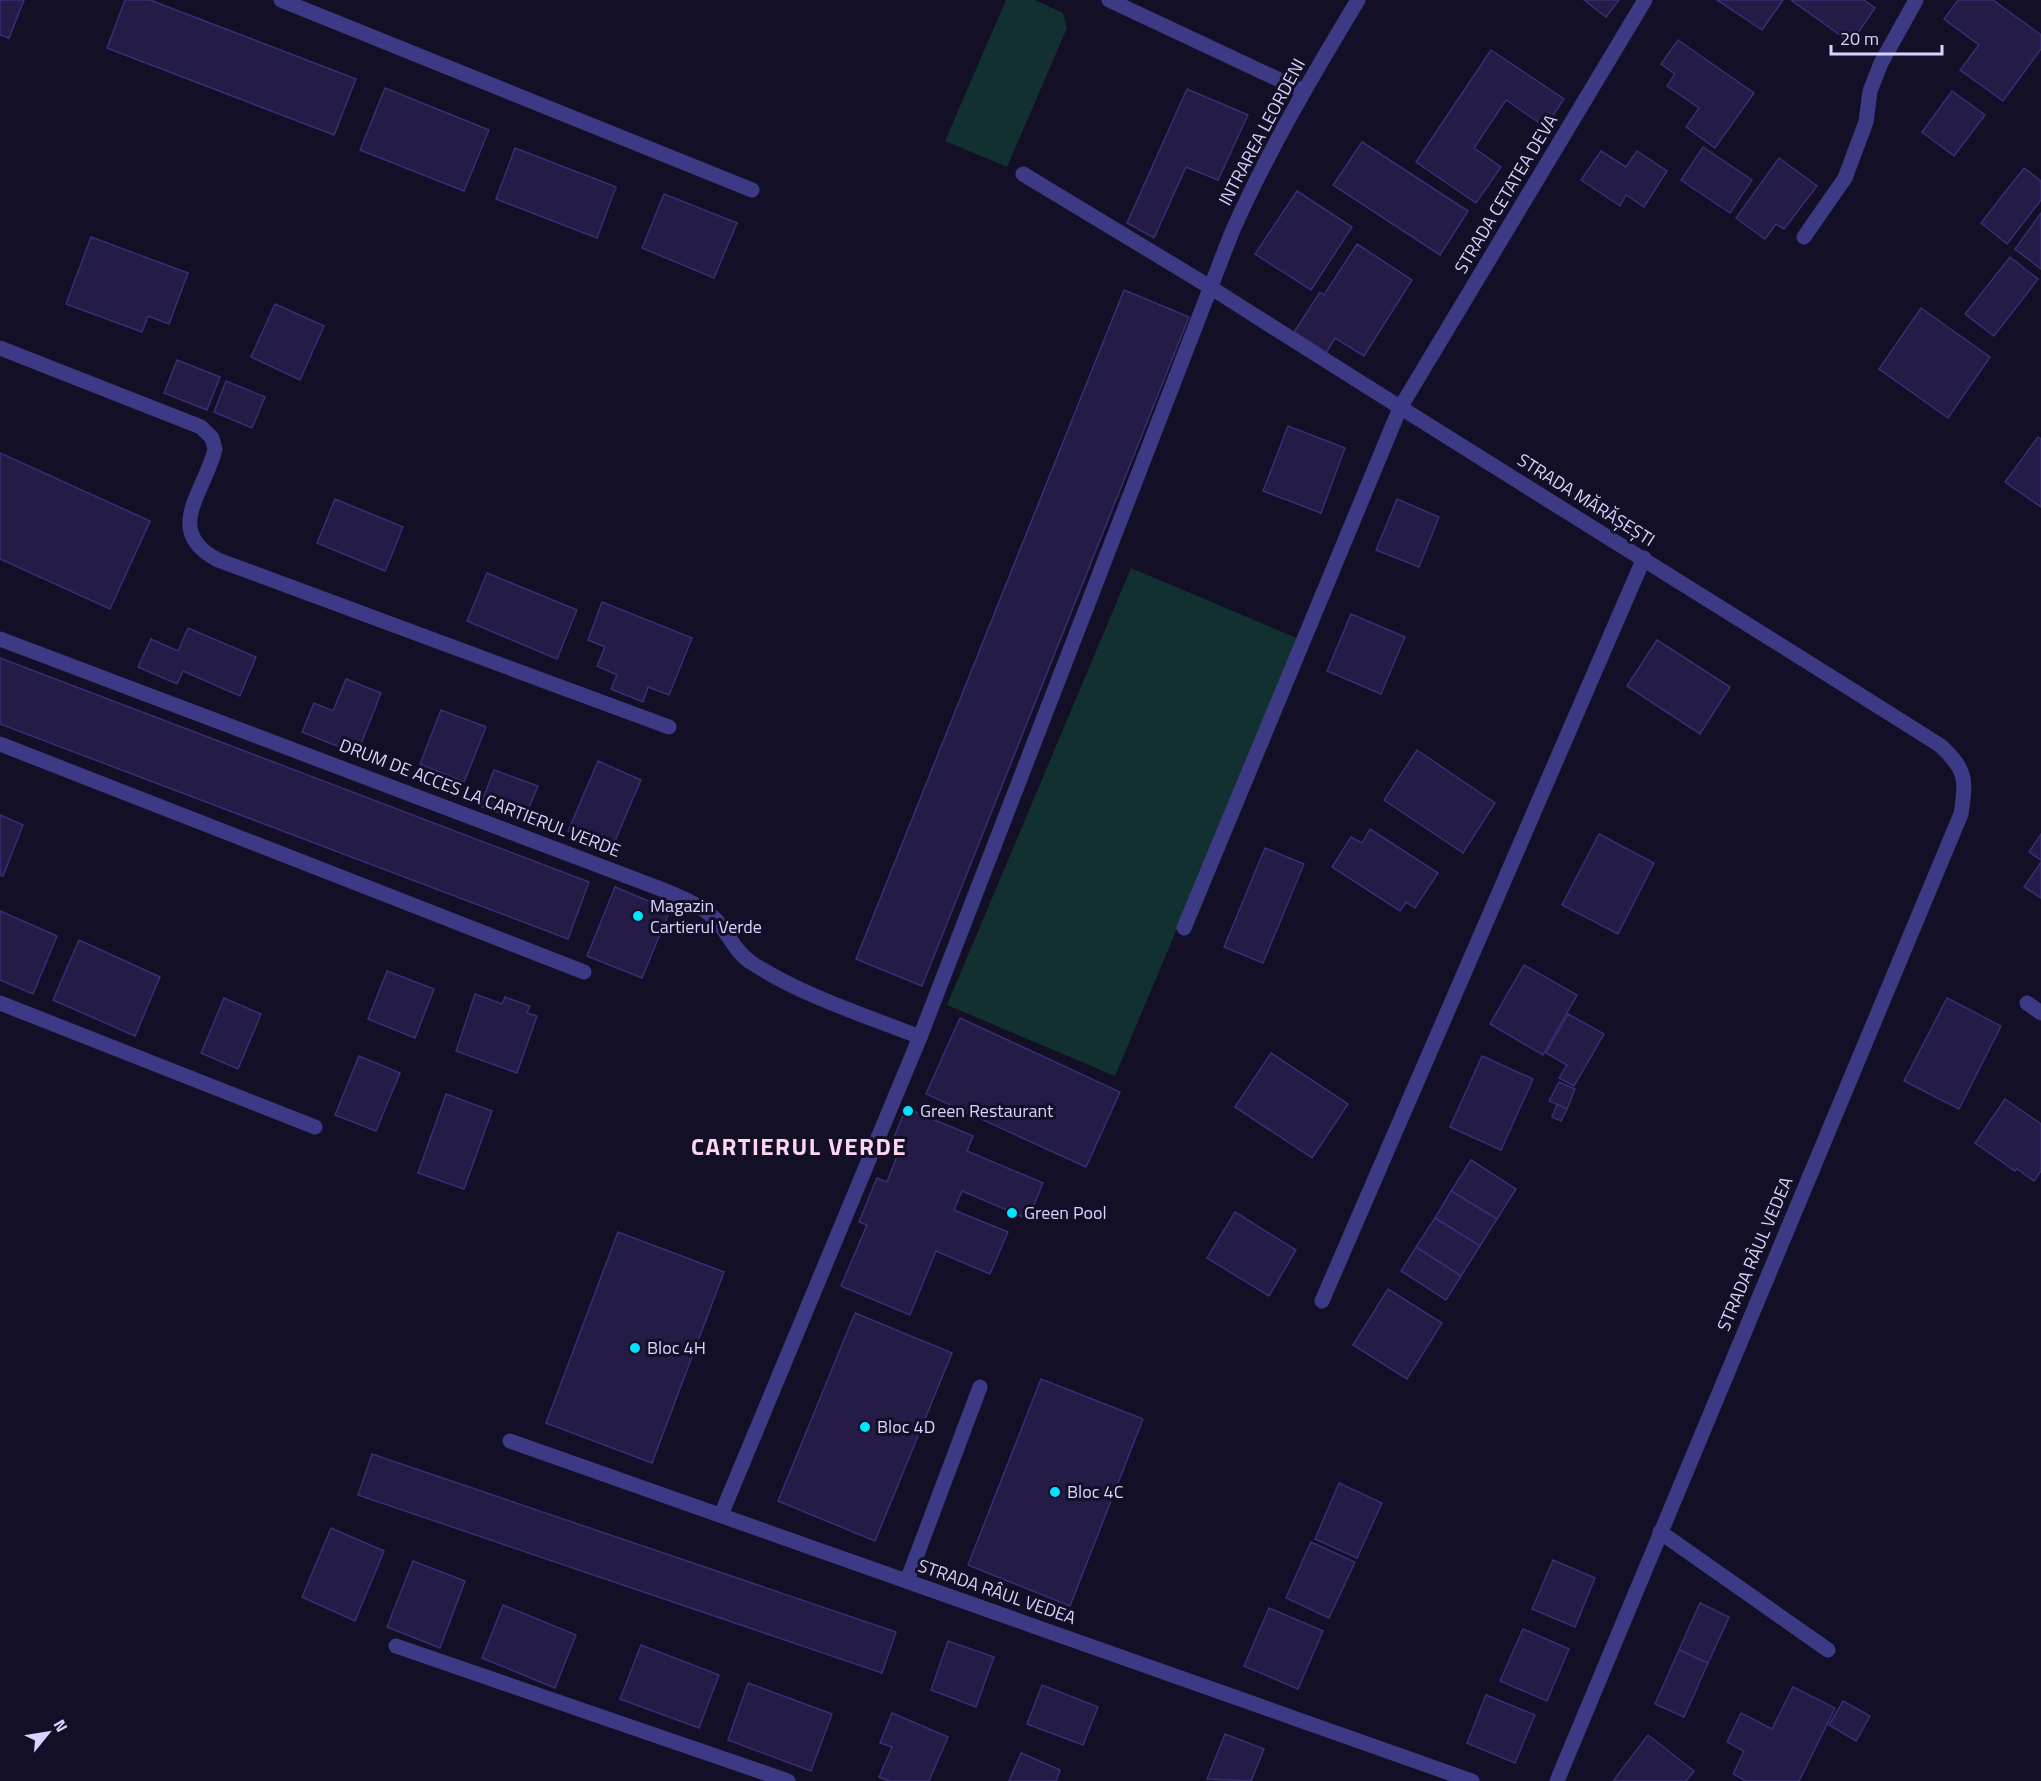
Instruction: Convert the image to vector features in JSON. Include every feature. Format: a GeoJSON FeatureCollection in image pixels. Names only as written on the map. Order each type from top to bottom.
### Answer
{"type":"FeatureCollection","features":[{"type":"Feature","properties":{"kind":"street"},"geometry":{"type":"LineString","coordinates":[[281,0],[752,190]]}},
{"type":"Feature","properties":{"kind":"street"},"geometry":{"type":"LineString","coordinates":[[1108,0],[1303,90]]}},
{"type":"Feature","properties":{"kind":"street","name":"INTRAREA LEORDENI"},"geometry":{"type":"LineString","coordinates":[[722,1515],[920,1037],[1210,287],[1260,170],[1303,90],[1358,0]]}},
{"type":"Feature","properties":{"kind":"street","name":"STRADA CETATEA DEVA"},"geometry":{"type":"LineString","coordinates":[[1184,928],[1400,408],[1645,0]]}},
{"type":"Feature","properties":{"kind":"street"},"geometry":{"type":"LineString","coordinates":[[1804,237],[1848,170],[1866,122],[1870,91],[1881,63],[1916,0]]}},
{"type":"Feature","properties":{"kind":"street","name":"STRADA MĂRĂȘEȘTI"},"geometry":{"type":"LineString","coordinates":[[1023,174],[1210,287],[1941,746]]}},
{"type":"Feature","properties":{"kind":"street"},"geometry":{"type":"LineString","coordinates":[[0,348],[201,427],[212,438],[215,449],[189,515],[189,529],[193,541],[202,552],[218,560],[669,727]]}},
{"type":"Feature","properties":{"kind":"street"},"geometry":{"type":"LineString","coordinates":[[1322,1301],[1644,558]]}},
{"type":"Feature","properties":{"kind":"street","name":"DRUM DE ACCES LA CARTIERUL VERDE"},"geometry":{"type":"LineString","coordinates":[[0,639],[641,880],[694,905],[716,920],[735,947],[749,961],[777,979],[920,1037]]}},
{"type":"Feature","properties":{"kind":"street"},"geometry":{"type":"LineString","coordinates":[[0,744],[584,972]]}},
{"type":"Feature","properties":{"kind":"street","name":"STRADA RÂUL VEDEA"},"geometry":{"type":"LineString","coordinates":[[1557,1781],[1961,814],[1965,784],[1958,763],[1941,746]]}},
{"type":"Feature","properties":{"kind":"street"},"geometry":{"type":"LineString","coordinates":[[0,1003],[315,1127]]}},
{"type":"Feature","properties":{"kind":"street"},"geometry":{"type":"LineString","coordinates":[[2027,1004],[2041,1013]]}},
{"type":"Feature","properties":{"kind":"street"},"geometry":{"type":"LineString","coordinates":[[907,1581],[980,1388]]}},
{"type":"Feature","properties":{"kind":"street","name":"STRADA RÂUL VEDEA"},"geometry":{"type":"LineString","coordinates":[[510,1441],[1472,1781]]}},
{"type":"Feature","properties":{"kind":"street"},"geometry":{"type":"LineString","coordinates":[[1660,1532],[1828,1650]]}},
{"type":"Feature","properties":{"kind":"street"},"geometry":{"type":"LineString","coordinates":[[396,1646],[788,1781]]}},
{"type":"Feature","properties":{"kind":"green space"},"geometry":{"type":"Polygon","coordinates":[[[1006,0],[1035,0],[1063,13],[1067,28],[1007,167],[945,141],[1006,0]]]}},
{"type":"Feature","properties":{"kind":"green space"},"geometry":{"type":"Polygon","coordinates":[[[1131,568],[1299,639],[1115,1076],[947,1005],[1131,568]]]}},
{"type":"Feature","properties":{"kind":"building"},"geometry":{"type":"Polygon","coordinates":[[[0,0],[24,0],[9,38],[0,35],[0,0]]]}},
{"type":"Feature","properties":{"kind":"building"},"geometry":{"type":"Polygon","coordinates":[[[125,0],[150,0],[356,79],[334,135],[107,48],[125,0]]]}},
{"type":"Feature","properties":{"kind":"building"},"geometry":{"type":"Polygon","coordinates":[[[1584,0],[1619,0],[1606,17],[1584,0]]]}},
{"type":"Feature","properties":{"kind":"building"},"geometry":{"type":"Polygon","coordinates":[[[1717,0],[1783,0],[1762,30],[1717,0]]]}},
{"type":"Feature","properties":{"kind":"building"},"geometry":{"type":"Polygon","coordinates":[[[1791,0],[1864,0],[1875,8],[1851,43],[1791,0]]]}},
{"type":"Feature","properties":{"kind":"building"},"geometry":{"type":"Polygon","coordinates":[[[1958,0],[1993,0],[2041,35],[2041,49],[2003,101],[1960,70],[1979,45],[1944,19],[1958,0]]]}},
{"type":"Feature","properties":{"kind":"building"},"geometry":{"type":"Polygon","coordinates":[[[1678,40],[1754,93],[1715,148],[1686,127],[1699,108],[1667,86],[1675,74],[1661,64],[1678,40]]]}},
{"type":"Feature","properties":{"kind":"building"},"geometry":{"type":"Polygon","coordinates":[[[1491,50],[1564,99],[1545,127],[1506,100],[1474,148],[1501,167],[1476,203],[1416,162],[1491,50]]]}},
{"type":"Feature","properties":{"kind":"building"},"geometry":{"type":"Polygon","coordinates":[[[385,88],[489,130],[464,191],[360,150],[385,88]]]}},
{"type":"Feature","properties":{"kind":"building"},"geometry":{"type":"Polygon","coordinates":[[[1187,89],[1248,115],[1218,180],[1186,167],[1154,238],[1127,223],[1187,89]]]}},
{"type":"Feature","properties":{"kind":"building"},"geometry":{"type":"Polygon","coordinates":[[[1952,91],[1985,115],[1954,156],[1922,132],[1952,91]]]}},
{"type":"Feature","properties":{"kind":"building"},"geometry":{"type":"Polygon","coordinates":[[[1362,142],[1468,211],[1440,255],[1333,185],[1362,142]]]}},
{"type":"Feature","properties":{"kind":"building"},"geometry":{"type":"Polygon","coordinates":[[[1703,147],[1752,180],[1730,213],[1681,180],[1703,147]]]}},
{"type":"Feature","properties":{"kind":"building"},"geometry":{"type":"Polygon","coordinates":[[[515,148],[616,187],[597,238],[496,199],[515,148]]]}},
{"type":"Feature","properties":{"kind":"building"},"geometry":{"type":"Polygon","coordinates":[[[1601,151],[1626,167],[1637,151],[1667,171],[1644,207],[1626,195],[1620,206],[1581,180],[1601,151]]]}},
{"type":"Feature","properties":{"kind":"building"},"geometry":{"type":"Polygon","coordinates":[[[1779,158],[1817,186],[1784,229],[1776,224],[1765,239],[1736,218],[1779,158]]]}},
{"type":"Feature","properties":{"kind":"building"},"geometry":{"type":"Polygon","coordinates":[[[2024,168],[2041,181],[2041,200],[2007,244],[1981,223],[2024,168]]]}},
{"type":"Feature","properties":{"kind":"building"},"geometry":{"type":"Polygon","coordinates":[[[1297,191],[1352,227],[1311,290],[1255,254],[1297,191]]]}},
{"type":"Feature","properties":{"kind":"building"},"geometry":{"type":"Polygon","coordinates":[[[664,194],[737,223],[714,278],[642,248],[664,194]]]}},
{"type":"Feature","properties":{"kind":"building"},"geometry":{"type":"Polygon","coordinates":[[[2041,213],[2041,269],[2015,249],[2041,213]]]}},
{"type":"Feature","properties":{"kind":"building"},"geometry":{"type":"Polygon","coordinates":[[[91,237],[188,273],[169,324],[148,316],[142,332],[66,304],[91,237]]]}},
{"type":"Feature","properties":{"kind":"building"},"geometry":{"type":"Polygon","coordinates":[[[1357,244],[1412,280],[1364,356],[1335,338],[1326,353],[1294,332],[1320,292],[1324,295],[1357,244]]]}},
{"type":"Feature","properties":{"kind":"building"},"geometry":{"type":"Polygon","coordinates":[[[2010,257],[2038,279],[1994,336],[1965,314],[2010,257]]]}},
{"type":"Feature","properties":{"kind":"building"},"geometry":{"type":"Polygon","coordinates":[[[1124,290],[1189,317],[922,986],[856,959],[1124,290]]]}},
{"type":"Feature","properties":{"kind":"building"},"geometry":{"type":"Polygon","coordinates":[[[275,304],[324,326],[300,380],[251,357],[275,304]]]}},
{"type":"Feature","properties":{"kind":"building"},"geometry":{"type":"Polygon","coordinates":[[[1921,308],[1990,357],[1948,418],[1879,369],[1921,308]]]}},
{"type":"Feature","properties":{"kind":"building"},"geometry":{"type":"Polygon","coordinates":[[[177,360],[220,377],[207,410],[164,393],[177,360]]]}},
{"type":"Feature","properties":{"kind":"building"},"geometry":{"type":"Polygon","coordinates":[[[226,381],[265,397],[252,428],[214,412],[226,381]]]}},
{"type":"Feature","properties":{"kind":"building"},"geometry":{"type":"Polygon","coordinates":[[[1288,426],[1345,448],[1321,513],[1263,491],[1288,426]]]}},
{"type":"Feature","properties":{"kind":"building"},"geometry":{"type":"Polygon","coordinates":[[[2038,437],[2041,439],[2041,507],[2005,482],[2038,437]]]}},
{"type":"Feature","properties":{"kind":"building"},"geometry":{"type":"Polygon","coordinates":[[[0,453],[150,521],[110,609],[0,559],[0,453]]]}},
{"type":"Feature","properties":{"kind":"building"},"geometry":{"type":"Polygon","coordinates":[[[335,499],[403,527],[385,571],[317,543],[335,499]]]}},
{"type":"Feature","properties":{"kind":"building"},"geometry":{"type":"Polygon","coordinates":[[[1397,499],[1439,517],[1419,567],[1376,550],[1397,499]]]}},
{"type":"Feature","properties":{"kind":"building"},"geometry":{"type":"Polygon","coordinates":[[[487,573],[577,610],[557,659],[467,621],[487,573]]]}},
{"type":"Feature","properties":{"kind":"building"},"geometry":{"type":"Polygon","coordinates":[[[602,602],[692,638],[669,695],[648,687],[643,702],[611,689],[617,675],[597,666],[605,647],[588,640],[602,602]]]}},
{"type":"Feature","properties":{"kind":"building"},"geometry":{"type":"Polygon","coordinates":[[[1351,614],[1405,637],[1381,694],[1327,671],[1351,614]]]}},
{"type":"Feature","properties":{"kind":"building"},"geometry":{"type":"Polygon","coordinates":[[[188,628],[256,657],[240,696],[183,671],[177,684],[138,667],[151,639],[178,651],[188,628]]]}},
{"type":"Feature","properties":{"kind":"building"},"geometry":{"type":"Polygon","coordinates":[[[1657,640],[1730,687],[1700,734],[1627,686],[1657,640]]]}},
{"type":"Feature","properties":{"kind":"building"},"geometry":{"type":"Polygon","coordinates":[[[0,658],[589,882],[568,939],[0,724],[0,658]]]}},
{"type":"Feature","properties":{"kind":"building"},"geometry":{"type":"Polygon","coordinates":[[[346,679],[381,693],[357,754],[302,732],[314,703],[333,711],[346,679]]]}},
{"type":"Feature","properties":{"kind":"building"},"geometry":{"type":"Polygon","coordinates":[[[441,710],[486,727],[464,782],[420,764],[441,710]]]}},
{"type":"Feature","properties":{"kind":"building"},"geometry":{"type":"Polygon","coordinates":[[[1417,750],[1495,803],[1463,853],[1384,800],[1417,750]]]}},
{"type":"Feature","properties":{"kind":"building"},"geometry":{"type":"Polygon","coordinates":[[[598,761],[641,780],[611,850],[568,831],[598,761]]]}},
{"type":"Feature","properties":{"kind":"building"},"geometry":{"type":"Polygon","coordinates":[[[494,770],[538,786],[523,822],[480,806],[494,770]]]}},
{"type":"Feature","properties":{"kind":"building"},"geometry":{"type":"Polygon","coordinates":[[[0,815],[23,825],[3,876],[0,875],[0,815]]]}},
{"type":"Feature","properties":{"kind":"building"},"geometry":{"type":"Polygon","coordinates":[[[1370,829],[1438,873],[1415,908],[1406,902],[1400,911],[1332,867],[1351,837],[1362,843],[1370,829]]]}},
{"type":"Feature","properties":{"kind":"building"},"geometry":{"type":"Polygon","coordinates":[[[1599,834],[1654,863],[1618,934],[1562,905],[1599,834]]]}},
{"type":"Feature","properties":{"kind":"building"},"geometry":{"type":"Polygon","coordinates":[[[2041,834],[2041,860],[2029,852],[2041,834]]]}},
{"type":"Feature","properties":{"kind":"building"},"geometry":{"type":"Polygon","coordinates":[[[1265,848],[1304,864],[1263,963],[1224,947],[1265,848]]]}},
{"type":"Feature","properties":{"kind":"building"},"geometry":{"type":"Polygon","coordinates":[[[2041,862],[2041,898],[2024,887],[2041,862]]]}},
{"type":"Feature","properties":{"kind":"building"},"geometry":{"type":"Polygon","coordinates":[[[615,887],[670,910],[642,978],[587,956],[615,887]]]}},
{"type":"Feature","properties":{"kind":"building"},"geometry":{"type":"Polygon","coordinates":[[[0,911],[57,936],[33,994],[0,980],[0,911]]]}},
{"type":"Feature","properties":{"kind":"building"},"geometry":{"type":"Polygon","coordinates":[[[79,940],[160,977],[135,1036],[53,1000],[79,940]]]}},
{"type":"Feature","properties":{"kind":"building"},"geometry":{"type":"Polygon","coordinates":[[[1524,965],[1577,995],[1543,1055],[1490,1024],[1524,965]]]}},
{"type":"Feature","properties":{"kind":"building"},"geometry":{"type":"Polygon","coordinates":[[[387,971],[434,989],[415,1038],[368,1019],[387,971]]]}},
{"type":"Feature","properties":{"kind":"building"},"geometry":{"type":"Polygon","coordinates":[[[475,994],[502,1004],[505,997],[530,1006],[527,1013],[537,1016],[517,1073],[456,1051],[475,994]]]}},
{"type":"Feature","properties":{"kind":"building"},"geometry":{"type":"Polygon","coordinates":[[[224,998],[261,1014],[238,1069],[201,1053],[224,998]]]}},
{"type":"Feature","properties":{"kind":"building"},"geometry":{"type":"Polygon","coordinates":[[[1947,998],[2001,1026],[1959,1109],[1904,1081],[1947,998]]]}},
{"type":"Feature","properties":{"kind":"building"},"geometry":{"type":"Polygon","coordinates":[[[1568,1014],[1604,1034],[1574,1086],[1559,1078],[1567,1065],[1546,1053],[1568,1014]]]}},
{"type":"Feature","properties":{"kind":"building"},"geometry":{"type":"Polygon","coordinates":[[[960,1018],[1120,1092],[1086,1167],[926,1094],[960,1018]]]}},
{"type":"Feature","properties":{"kind":"building"},"geometry":{"type":"Polygon","coordinates":[[[1271,1053],[1348,1104],[1312,1158],[1235,1107],[1271,1053]]]}},
{"type":"Feature","properties":{"kind":"building"},"geometry":{"type":"Polygon","coordinates":[[[359,1056],[400,1073],[376,1131],[335,1115],[359,1056]]]}},
{"type":"Feature","properties":{"kind":"building"},"geometry":{"type":"Polygon","coordinates":[[[1482,1056],[1533,1079],[1501,1150],[1450,1127],[1482,1056]]]}},
{"type":"Feature","properties":{"kind":"building"},"geometry":{"type":"Polygon","coordinates":[[[1559,1082],[1575,1089],[1567,1109],[1549,1101],[1559,1082]]]}},
{"type":"Feature","properties":{"kind":"building"},"geometry":{"type":"Polygon","coordinates":[[[446,1094],[492,1111],[464,1189],[418,1173],[446,1094]]]}},
{"type":"Feature","properties":{"kind":"building"},"geometry":{"type":"Polygon","coordinates":[[[2005,1099],[2041,1124],[2041,1171],[2034,1181],[2017,1169],[2015,1171],[1975,1143],[2005,1099]]]}},
{"type":"Feature","properties":{"kind":"building"},"geometry":{"type":"Polygon","coordinates":[[[1557,1104],[1567,1109],[1561,1121],[1552,1117],[1557,1104]]]}},
{"type":"Feature","properties":{"kind":"building"},"geometry":{"type":"Polygon","coordinates":[[[906,1108],[973,1136],[967,1151],[1043,1183],[1028,1219],[962,1191],[954,1210],[1008,1232],[990,1274],[936,1251],[910,1315],[841,1286],[867,1225],[859,1222],[877,1178],[887,1182],[899,1151],[890,1147],[906,1108]]]}},
{"type":"Feature","properties":{"kind":"building"},"geometry":{"type":"Polygon","coordinates":[[[1471,1160],[1516,1189],[1497,1219],[1451,1191],[1471,1160]]]}},
{"type":"Feature","properties":{"kind":"building"},"geometry":{"type":"Polygon","coordinates":[[[1451,1191],[1497,1219],[1480,1246],[1435,1218],[1451,1191]]]}},
{"type":"Feature","properties":{"kind":"building"},"geometry":{"type":"Polygon","coordinates":[[[1235,1212],[1296,1250],[1269,1296],[1207,1258],[1235,1212]]]}},
{"type":"Feature","properties":{"kind":"building"},"geometry":{"type":"Polygon","coordinates":[[[1435,1218],[1480,1246],[1461,1276],[1416,1247],[1435,1218]]]}},
{"type":"Feature","properties":{"kind":"building","name":"Bloc 4H"},"geometry":{"type":"Polygon","coordinates":[[[618,1232],[724,1272],[652,1463],[546,1423],[618,1232]]]}},
{"type":"Feature","properties":{"kind":"building"},"geometry":{"type":"Polygon","coordinates":[[[1416,1247],[1461,1276],[1446,1300],[1401,1271],[1416,1247]]]}},
{"type":"Feature","properties":{"kind":"building"},"geometry":{"type":"Polygon","coordinates":[[[1388,1289],[1442,1323],[1407,1379],[1353,1345],[1388,1289]]]}},
{"type":"Feature","properties":{"kind":"building","name":"Bloc 4D"},"geometry":{"type":"Polygon","coordinates":[[[855,1313],[952,1353],[875,1541],[778,1501],[855,1313]]]}},
{"type":"Feature","properties":{"kind":"building","name":"Bloc 4C"},"geometry":{"type":"Polygon","coordinates":[[[1041,1379],[1143,1419],[1070,1606],[968,1565],[1041,1379]]]}},
{"type":"Feature","properties":{"kind":"building"},"geometry":{"type":"Polygon","coordinates":[[[372,1454],[896,1632],[882,1673],[358,1495],[372,1454]]]}},
{"type":"Feature","properties":{"kind":"building"},"geometry":{"type":"Polygon","coordinates":[[[1339,1483],[1382,1503],[1357,1558],[1315,1539],[1339,1483]]]}},
{"type":"Feature","properties":{"kind":"building"},"geometry":{"type":"Polygon","coordinates":[[[331,1528],[384,1551],[355,1621],[302,1597],[331,1528]]]}},
{"type":"Feature","properties":{"kind":"building"},"geometry":{"type":"Polygon","coordinates":[[[1311,1542],[1355,1562],[1329,1618],[1286,1598],[1311,1542]]]}},
{"type":"Feature","properties":{"kind":"building"},"geometry":{"type":"Polygon","coordinates":[[[1553,1560],[1595,1578],[1575,1627],[1532,1609],[1553,1560]]]}},
{"type":"Feature","properties":{"kind":"building"},"geometry":{"type":"Polygon","coordinates":[[[413,1561],[465,1581],[440,1648],[387,1627],[413,1561]]]}},
{"type":"Feature","properties":{"kind":"building"},"geometry":{"type":"Polygon","coordinates":[[[1700,1603],[1729,1617],[1708,1663],[1679,1650],[1700,1603]]]}},
{"type":"Feature","properties":{"kind":"building"},"geometry":{"type":"Polygon","coordinates":[[[503,1605],[576,1635],[555,1688],[482,1658],[503,1605]]]}},
{"type":"Feature","properties":{"kind":"building"},"geometry":{"type":"Polygon","coordinates":[[[1269,1608],[1323,1631],[1298,1689],[1244,1666],[1269,1608]]]}},
{"type":"Feature","properties":{"kind":"building"},"geometry":{"type":"Polygon","coordinates":[[[1523,1629],[1569,1649],[1547,1701],[1500,1681],[1523,1629]]]}},
{"type":"Feature","properties":{"kind":"building"},"geometry":{"type":"Polygon","coordinates":[[[948,1641],[994,1657],[976,1707],[931,1690],[948,1641]]]}},
{"type":"Feature","properties":{"kind":"building"},"geometry":{"type":"Polygon","coordinates":[[[641,1645],[719,1675],[699,1728],[620,1699],[641,1645]]]}},
{"type":"Feature","properties":{"kind":"building"},"geometry":{"type":"Polygon","coordinates":[[[1679,1650],[1708,1663],[1684,1717],[1655,1704],[1679,1650]]]}},
{"type":"Feature","properties":{"kind":"building"},"geometry":{"type":"Polygon","coordinates":[[[748,1683],[832,1714],[811,1771],[728,1740],[748,1683]]]}},
{"type":"Feature","properties":{"kind":"building"},"geometry":{"type":"Polygon","coordinates":[[[1042,1685],[1098,1707],[1083,1745],[1027,1724],[1042,1685]]]}},
{"type":"Feature","properties":{"kind":"building"},"geometry":{"type":"Polygon","coordinates":[[[1793,1687],[1835,1708],[1799,1781],[1746,1781],[1733,1774],[1744,1751],[1727,1742],[1741,1713],[1772,1729],[1793,1687]]]}},
{"type":"Feature","properties":{"kind":"building"},"geometry":{"type":"Polygon","coordinates":[[[1486,1695],[1535,1715],[1515,1763],[1467,1743],[1486,1695]]]}},
{"type":"Feature","properties":{"kind":"building"},"geometry":{"type":"Polygon","coordinates":[[[1843,1701],[1870,1716],[1856,1741],[1829,1725],[1843,1701]]]}},
{"type":"Feature","properties":{"kind":"building"},"geometry":{"type":"Polygon","coordinates":[[[892,1713],[948,1737],[929,1781],[889,1781],[879,1777],[892,1747],[880,1743],[892,1713]]]}},
{"type":"Feature","properties":{"kind":"building"},"geometry":{"type":"Polygon","coordinates":[[[1225,1734],[1264,1749],[1251,1781],[1207,1779],[1225,1734]]]}},
{"type":"Feature","properties":{"kind":"building"},"geometry":{"type":"Polygon","coordinates":[[[1648,1735],[1694,1771],[1686,1781],[1613,1781],[1648,1735]]]}},
{"type":"Feature","properties":{"kind":"building"},"geometry":{"type":"Polygon","coordinates":[[[1021,1753],[1060,1770],[1056,1781],[1009,1781],[1021,1753]]]}},
{"type":"Feature","properties":{"kind":"place","name":"Magazin Cartierul Verde"},"geometry":{"type":"Point","coordinates":[638,916]}},
{"type":"Feature","properties":{"kind":"place","name":"Green Restaurant"},"geometry":{"type":"Point","coordinates":[908,1111]}},
{"type":"Feature","properties":{"kind":"place","name":"Green Pool"},"geometry":{"type":"Point","coordinates":[1012,1213]}},
{"type":"Feature","properties":{"kind":"place","name":"Bloc 4H"},"geometry":{"type":"Point","coordinates":[635,1348]}},
{"type":"Feature","properties":{"kind":"place","name":"Bloc 4D"},"geometry":{"type":"Point","coordinates":[865,1427]}},
{"type":"Feature","properties":{"kind":"place","name":"Bloc 4C"},"geometry":{"type":"Point","coordinates":[1055,1492]}},
{"type":"Feature","properties":{"kind":"district","name":"CARTIERUL VERDE"},"geometry":{"type":"Point","coordinates":[799,1147]}}]}
